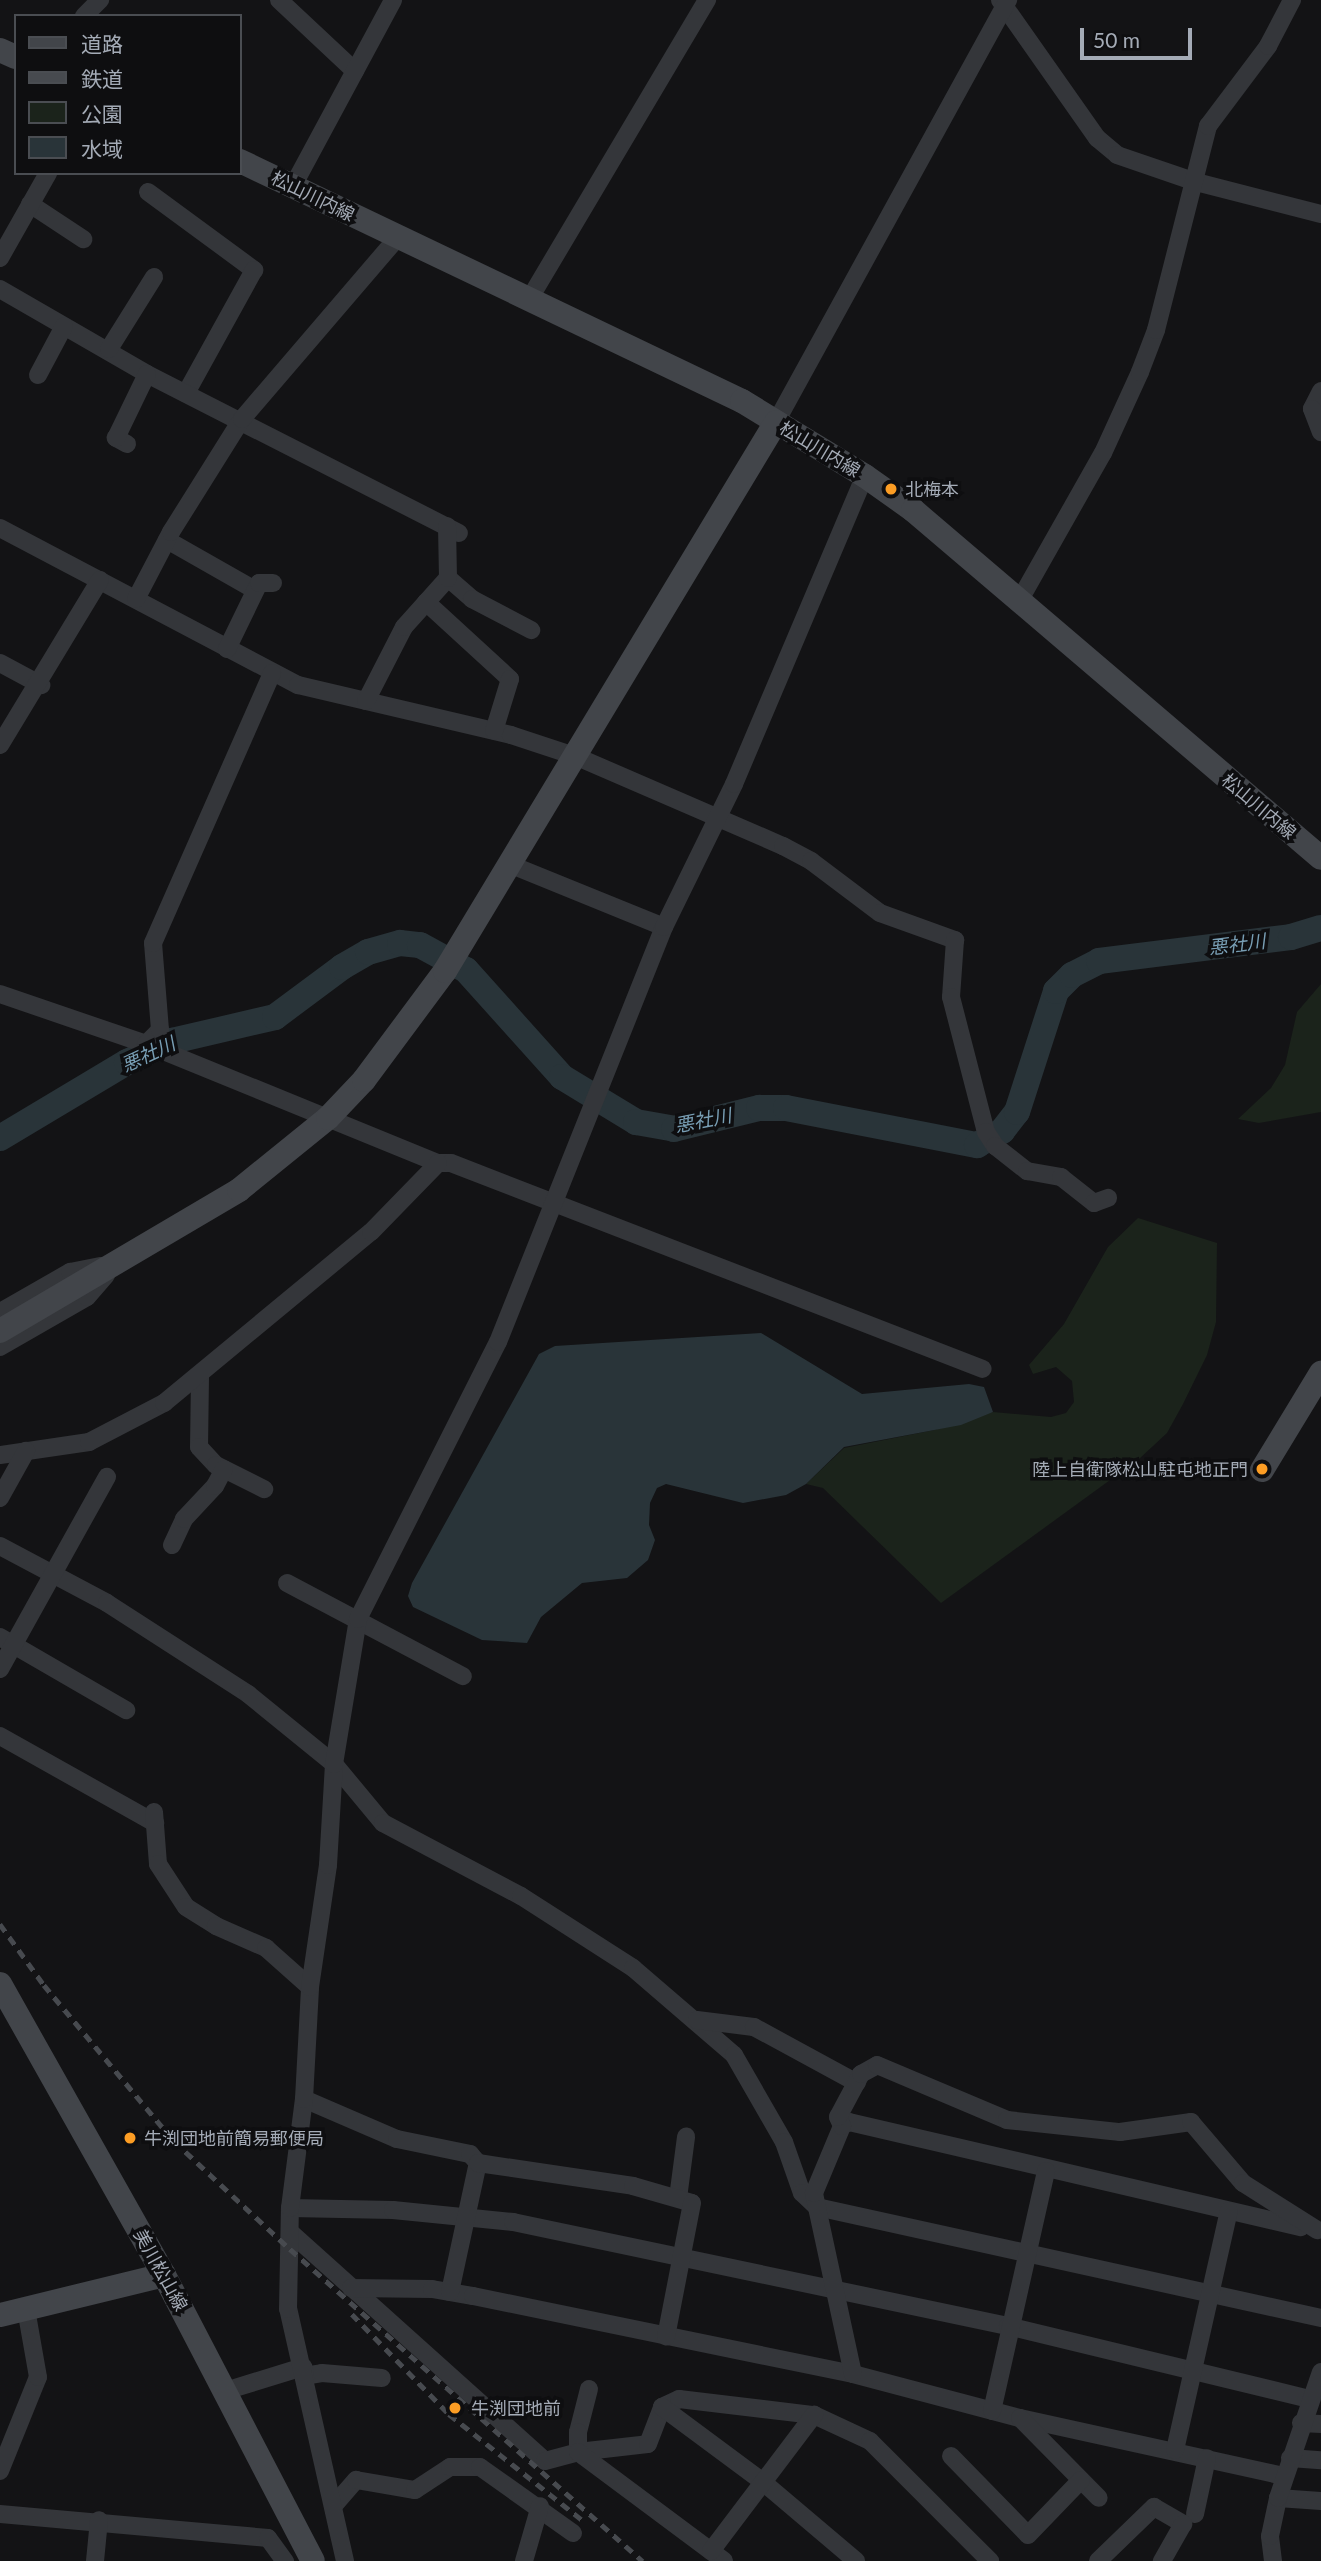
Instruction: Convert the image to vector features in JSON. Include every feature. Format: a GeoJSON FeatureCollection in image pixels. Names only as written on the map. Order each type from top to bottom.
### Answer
{"type":"FeatureCollection","features":[{"type":"Feature","properties":{"kind":"main road","name":"松山川内線"},"geometry":{"type":"LineString","coordinates":[[242,162],[397,238],[530,298],[776,422],[865,476],[913,509],[1018,603],[1321,858]]}},
{"type":"Feature","properties":{"kind":"main road"},"geometry":{"type":"LineString","coordinates":[[0,1331],[239,1190],[328,1118],[395,1044],[445,971],[776,422]]}},
{"type":"Feature","properties":{"kind":"main road"},"geometry":{"type":"LineString","coordinates":[[1262,1470],[1321,1373]]}},
{"type":"Feature","properties":{"kind":"main road","name":"美川松山線"},"geometry":{"type":"LineString","coordinates":[[0,1984],[164,2275],[313,2561]]}},
{"type":"Feature","properties":{"kind":"main road"},"geometry":{"type":"LineString","coordinates":[[0,2315],[164,2275]]}},
{"type":"Feature","properties":{"kind":"street"},"geometry":{"type":"LineString","coordinates":[[86,14],[100,0]]}},
{"type":"Feature","properties":{"kind":"street"},"geometry":{"type":"LineString","coordinates":[[279,0],[355,71]]}},
{"type":"Feature","properties":{"kind":"street"},"geometry":{"type":"LineString","coordinates":[[293,187],[393,0]]}},
{"type":"Feature","properties":{"kind":"street"},"geometry":{"type":"LineString","coordinates":[[530,298],[707,0]]}},
{"type":"Feature","properties":{"kind":"street"},"geometry":{"type":"LineString","coordinates":[[1018,603],[1103,453],[1140,372],[1196,182],[1208,126],[1268,46],[1293,0]]}},
{"type":"Feature","properties":{"kind":"street"},"geometry":{"type":"LineString","coordinates":[[776,422],[1004,2],[1097,138],[1118,155],[1196,182],[1321,214]]}},
{"type":"Feature","properties":{"kind":"street"},"geometry":{"type":"LineString","coordinates":[[0,258],[47,175]]}},
{"type":"Feature","properties":{"kind":"street"},"geometry":{"type":"LineString","coordinates":[[148,192],[254,270],[186,393]]}},
{"type":"Feature","properties":{"kind":"street"},"geometry":{"type":"LineString","coordinates":[[30,204],[83,239]]}},
{"type":"Feature","properties":{"kind":"street"},"geometry":{"type":"LineString","coordinates":[[136,598],[167,540],[242,419],[397,238]]}},
{"type":"Feature","properties":{"kind":"street"},"geometry":{"type":"LineString","coordinates":[[109,349],[154,277]]}},
{"type":"Feature","properties":{"kind":"street"},"geometry":{"type":"LineString","coordinates":[[0,289],[109,349],[147,374],[242,419],[453,530],[448,578],[404,626],[366,701]]}},
{"type":"Feature","properties":{"kind":"street"},"geometry":{"type":"LineString","coordinates":[[38,375],[64,326]]}},
{"type":"Feature","properties":{"kind":"street"},"geometry":{"type":"LineString","coordinates":[[127,444],[116,438],[147,374]]}},
{"type":"Feature","properties":{"kind":"street"},"geometry":{"type":"LineString","coordinates":[[1321,391],[1312,409],[1321,432]]}},
{"type":"Feature","properties":{"kind":"street"},"geometry":{"type":"LineString","coordinates":[[345,2561],[335,2504],[288,2309],[290,2208],[304,2099],[310,1987],[328,1865],[334,1764],[358,1619],[472,1399],[554,1204],[664,927],[716,820],[865,476]]}},
{"type":"Feature","properties":{"kind":"street"},"geometry":{"type":"LineString","coordinates":[[0,528],[136,598],[272,673],[298,684],[494,731],[575,756],[811,861],[880,913],[955,940],[951,997],[991,1139],[1027,1171],[1061,1177],[1094,1203],[1108,1198]]}},
{"type":"Feature","properties":{"kind":"street"},"geometry":{"type":"LineString","coordinates":[[167,540],[255,590]]}},
{"type":"Feature","properties":{"kind":"street"},"geometry":{"type":"LineString","coordinates":[[448,578],[472,599],[531,630]]}},
{"type":"Feature","properties":{"kind":"street"},"geometry":{"type":"LineString","coordinates":[[0,745],[41,685],[100,580]]}},
{"type":"Feature","properties":{"kind":"street"},"geometry":{"type":"LineString","coordinates":[[227,649],[255,590],[265,580],[273,583]]}},
{"type":"Feature","properties":{"kind":"street"},"geometry":{"type":"LineString","coordinates":[[426,602],[510,679],[494,731]]}},
{"type":"Feature","properties":{"kind":"street"},"geometry":{"type":"LineString","coordinates":[[0,663],[41,685]]}},
{"type":"Feature","properties":{"kind":"street"},"geometry":{"type":"LineString","coordinates":[[154,1048],[160,1030],[153,943],[272,673]]}},
{"type":"Feature","properties":{"kind":"street"},"geometry":{"type":"LineString","coordinates":[[509,864],[664,927]]}},
{"type":"Feature","properties":{"kind":"street"},"geometry":{"type":"LineString","coordinates":[[0,994],[154,1048],[438,1163],[451,1163],[983,1369]]}},
{"type":"Feature","properties":{"kind":"street"},"geometry":{"type":"LineString","coordinates":[[0,1455],[89,1442],[164,1403],[200,1377],[260,1321],[371,1232],[438,1163]]}},
{"type":"Feature","properties":{"kind":"street"},"geometry":{"type":"LineString","coordinates":[[0,1312],[70,1272],[115,1264]]}},
{"type":"Feature","properties":{"kind":"street"},"geometry":{"type":"LineString","coordinates":[[0,1347],[87,1297],[115,1264]]}},
{"type":"Feature","properties":{"kind":"street"},"geometry":{"type":"LineString","coordinates":[[200,1377],[199,1447],[224,1469],[264,1489]]}},
{"type":"Feature","properties":{"kind":"street"},"geometry":{"type":"LineString","coordinates":[[0,1498],[26,1451]]}},
{"type":"Feature","properties":{"kind":"street"},"geometry":{"type":"LineString","coordinates":[[172,1545],[184,1519],[215,1486],[224,1469]]}},
{"type":"Feature","properties":{"kind":"street"},"geometry":{"type":"LineString","coordinates":[[0,1669],[7,1641],[51,1576],[107,1476]]}},
{"type":"Feature","properties":{"kind":"street"},"geometry":{"type":"LineString","coordinates":[[0,1546],[51,1576],[107,1603],[248,1694],[334,1764],[383,1823],[521,1896],[633,1968],[697,2020],[734,2055],[784,2142],[802,2193],[817,2207],[1321,2318]]}},
{"type":"Feature","properties":{"kind":"street"},"geometry":{"type":"LineString","coordinates":[[287,1583],[463,1676]]}},
{"type":"Feature","properties":{"kind":"street"},"geometry":{"type":"LineString","coordinates":[[7,1641],[126,1710]]}},
{"type":"Feature","properties":{"kind":"street"},"geometry":{"type":"LineString","coordinates":[[0,1736],[154,1818],[158,1864],[186,1907],[216,1926],[266,1948],[310,1987]]}},
{"type":"Feature","properties":{"kind":"street"},"geometry":{"type":"LineString","coordinates":[[697,2020],[754,2027],[857,2083]]}},
{"type":"Feature","properties":{"kind":"street"},"geometry":{"type":"LineString","coordinates":[[842,2126],[838,2117],[861,2074],[877,2065],[1007,2120],[1119,2132],[1191,2122],[1243,2183],[1319,2231]]}},
{"type":"Feature","properties":{"kind":"street"},"geometry":{"type":"LineString","coordinates":[[304,2099],[397,2138],[470,2154],[478,2163],[633,2186],[692,2203],[666,2337]]}},
{"type":"Feature","properties":{"kind":"street"},"geometry":{"type":"LineString","coordinates":[[853,2374],[832,2289],[814,2193],[842,2126],[849,2122],[1046,2171],[1319,2231]]}},
{"type":"Feature","properties":{"kind":"street"},"geometry":{"type":"LineString","coordinates":[[678,2198],[686,2137]]}},
{"type":"Feature","properties":{"kind":"street"},"geometry":{"type":"LineString","coordinates":[[450,2292],[478,2163]]}},
{"type":"Feature","properties":{"kind":"street"},"geometry":{"type":"LineString","coordinates":[[992,2411],[1008,2326],[1046,2171]]}},
{"type":"Feature","properties":{"kind":"street"},"geometry":{"type":"LineString","coordinates":[[290,2208],[468,2216],[1008,2326],[1309,2399]]}},
{"type":"Feature","properties":{"kind":"street"},"geometry":{"type":"LineString","coordinates":[[1175,2451],[1229,2211]]}},
{"type":"Feature","properties":{"kind":"street"},"geometry":{"type":"LineString","coordinates":[[291,2233],[545,2461],[578,2452],[648,2444],[662,2407],[679,2399],[814,2415],[870,2441],[990,2561]]}},
{"type":"Feature","properties":{"kind":"street"},"geometry":{"type":"LineString","coordinates":[[351,2288],[450,2292],[853,2374],[1020,2418],[1284,2476]]}},
{"type":"Feature","properties":{"kind":"street"},"geometry":{"type":"LineString","coordinates":[[0,2471],[38,2377],[26,2309]]}},
{"type":"Feature","properties":{"kind":"street"},"geometry":{"type":"LineString","coordinates":[[225,2391],[304,2372],[382,2378]]}},
{"type":"Feature","properties":{"kind":"street"},"geometry":{"type":"LineString","coordinates":[[1273,2561],[1270,2536],[1278,2498],[1309,2399],[1321,2372]]}},
{"type":"Feature","properties":{"kind":"street"},"geometry":{"type":"LineString","coordinates":[[578,2452],[578,2432],[589,2389]]}},
{"type":"Feature","properties":{"kind":"street"},"geometry":{"type":"LineString","coordinates":[[662,2407],[763,2482],[856,2561]]}},
{"type":"Feature","properties":{"kind":"street"},"geometry":{"type":"LineString","coordinates":[[578,2452],[717,2556],[763,2482],[814,2415]]}},
{"type":"Feature","properties":{"kind":"street"},"geometry":{"type":"LineString","coordinates":[[1020,2418],[1099,2498]]}},
{"type":"Feature","properties":{"kind":"street"},"geometry":{"type":"LineString","coordinates":[[1301,2423],[1321,2424]]}},
{"type":"Feature","properties":{"kind":"street"},"geometry":{"type":"LineString","coordinates":[[951,2456],[1028,2535],[1081,2480]]}},
{"type":"Feature","properties":{"kind":"street"},"geometry":{"type":"LineString","coordinates":[[1195,2514],[1207,2458]]}},
{"type":"Feature","properties":{"kind":"street"},"geometry":{"type":"LineString","coordinates":[[1290,2458],[1321,2460]]}},
{"type":"Feature","properties":{"kind":"street"},"geometry":{"type":"LineString","coordinates":[[335,2504],[356,2480],[415,2490],[436,2472],[466,2466],[492,2471],[573,2533]]}},
{"type":"Feature","properties":{"kind":"street"},"geometry":{"type":"LineString","coordinates":[[1278,2498],[1321,2501]]}},
{"type":"Feature","properties":{"kind":"street"},"geometry":{"type":"LineString","coordinates":[[524,2561],[540,2506]]}},
{"type":"Feature","properties":{"kind":"street"},"geometry":{"type":"LineString","coordinates":[[1098,2561],[1154,2507],[1183,2524],[1162,2561]]}},
{"type":"Feature","properties":{"kind":"street"},"geometry":{"type":"LineString","coordinates":[[0,2514],[99,2520],[268,2538],[285,2561]]}},
{"type":"Feature","properties":{"kind":"street"},"geometry":{"type":"LineString","coordinates":[[94,2561],[99,2520]]}},
{"type":"Feature","properties":{"kind":"green space"},"geometry":{"type":"Polygon","coordinates":[[[1321,984],[1321,1112],[1259,1123],[1238,1119],[1271,1088],[1285,1065],[1297,1012],[1321,984]]]}},
{"type":"Feature","properties":{"kind":"green space"},"geometry":{"type":"Polygon","coordinates":[[[1138,1218],[1217,1243],[1216,1322],[1207,1355],[1183,1404],[1167,1433],[1139,1459],[941,1603],[823,1488],[806,1484],[844,1448],[934,1430],[993,1412],[1051,1417],[1066,1413],[1074,1402],[1072,1381],[1056,1367],[1033,1374],[1029,1365],[1064,1324],[1108,1247],[1138,1218]]]}},
{"type":"Feature","properties":{"kind":"water"},"geometry":{"type":"Polygon","coordinates":[[[761,1333],[862,1394],[969,1384],[984,1387],[993,1412],[961,1425],[844,1447],[806,1484],[786,1495],[743,1503],[666,1484],[657,1488],[650,1503],[649,1525],[655,1540],[648,1560],[627,1578],[582,1583],[541,1617],[527,1643],[482,1640],[413,1607],[408,1596],[412,1583],[539,1354],[555,1346],[761,1333]]]}},
{"type":"Feature","properties":{"kind":"waterway","name":"悪社川"},"geometry":{"type":"LineString","coordinates":[[0,1138],[127,1062],[172,1041],[275,1017],[342,967],[368,952],[400,943],[420,945],[466,970],[562,1077],[636,1122],[674,1129],[759,1108],[786,1108],[977,1145],[1002,1131],[1017,1112],[1056,991],[1072,975],[1099,961],[1291,937],[1321,928]]}},
{"type":"Feature","properties":{"kind":"railway"},"geometry":{"type":"LineString","coordinates":[[0,1924],[44,1985],[174,2141],[290,2249],[643,2561]]}},
{"type":"Feature","properties":{"kind":"railway"},"geometry":{"type":"LineString","coordinates":[[352,2314],[449,2414],[586,2523]]}},
{"type":"Feature","properties":{"kind":"place","name":"北梅本"},"geometry":{"type":"Point","coordinates":[891,489]}},
{"type":"Feature","properties":{"kind":"place","name":"陸上自衛隊松山駐屯地正門"},"geometry":{"type":"Point","coordinates":[1262,1469]}},
{"type":"Feature","properties":{"kind":"place","name":"牛渕団地前簡易郵便局"},"geometry":{"type":"Point","coordinates":[130,2138]}},
{"type":"Feature","properties":{"kind":"place","name":"牛渕団地前"},"geometry":{"type":"Point","coordinates":[455,2408]}}]}
